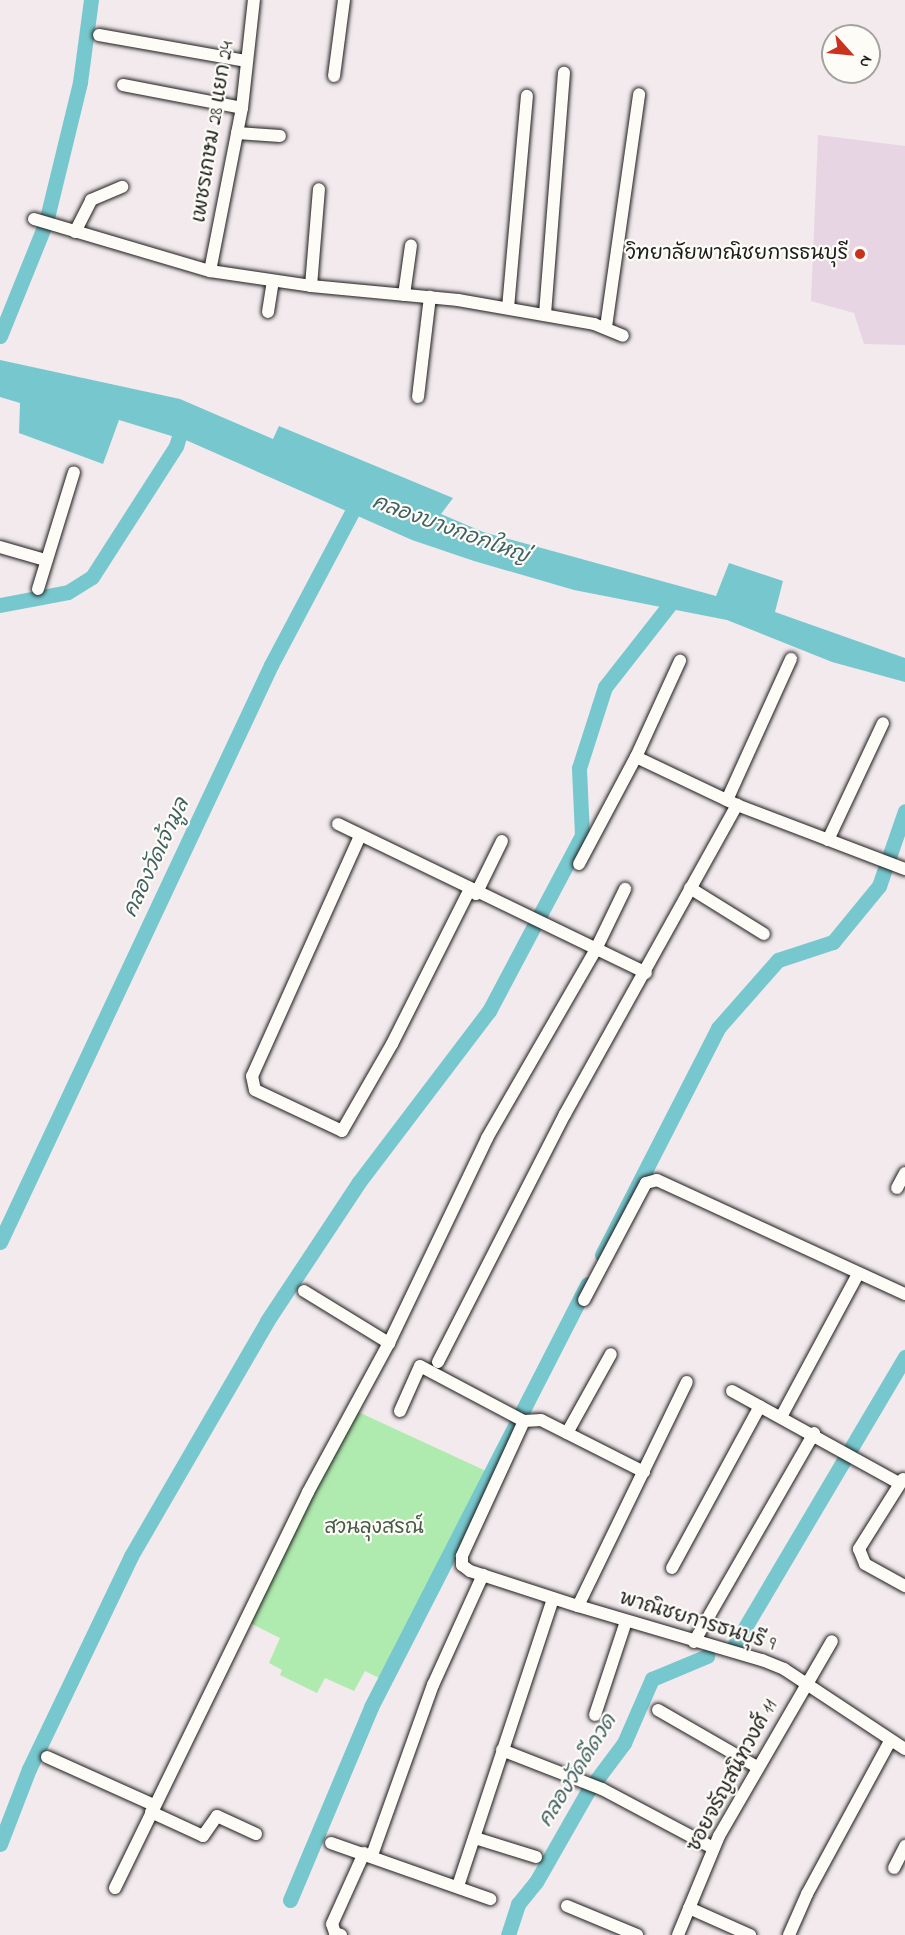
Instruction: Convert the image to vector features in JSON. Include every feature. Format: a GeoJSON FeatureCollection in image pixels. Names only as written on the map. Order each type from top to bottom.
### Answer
{"type":"FeatureCollection","features":[{"type":"Feature","properties":{"kind":"street","name":"เพชรเกษม 28 แยก 24"},"geometry":{"type":"LineString","coordinates":[[210,271],[242,108],[254,0]]}},
{"type":"Feature","properties":{"kind":"street"},"geometry":{"type":"LineString","coordinates":[[334,76],[344,0]]}},
{"type":"Feature","properties":{"kind":"street"},"geometry":{"type":"LineString","coordinates":[[99,35],[247,61]]}},
{"type":"Feature","properties":{"kind":"street"},"geometry":{"type":"LineString","coordinates":[[545,314],[564,73]]}},
{"type":"Feature","properties":{"kind":"street"},"geometry":{"type":"LineString","coordinates":[[123,85],[242,108]]}},
{"type":"Feature","properties":{"kind":"street"},"geometry":{"type":"LineString","coordinates":[[606,327],[639,94]]}},
{"type":"Feature","properties":{"kind":"street"},"geometry":{"type":"LineString","coordinates":[[508,308],[527,96]]}},
{"type":"Feature","properties":{"kind":"street"},"geometry":{"type":"LineString","coordinates":[[237,133],[280,136]]}},
{"type":"Feature","properties":{"kind":"street"},"geometry":{"type":"LineString","coordinates":[[75,232],[92,200],[122,187]]}},
{"type":"Feature","properties":{"kind":"street"},"geometry":{"type":"LineString","coordinates":[[311,286],[319,189]]}},
{"type":"Feature","properties":{"kind":"street"},"geometry":{"type":"LineString","coordinates":[[34,219],[210,271],[273,282],[430,297],[508,308],[606,327],[623,336]]}},
{"type":"Feature","properties":{"kind":"street"},"geometry":{"type":"LineString","coordinates":[[404,295],[411,245]]}},
{"type":"Feature","properties":{"kind":"street"},"geometry":{"type":"LineString","coordinates":[[267,312],[273,282]]}},
{"type":"Feature","properties":{"kind":"street"},"geometry":{"type":"LineString","coordinates":[[418,397],[430,297]]}},
{"type":"Feature","properties":{"kind":"street"},"geometry":{"type":"LineString","coordinates":[[38,589],[45,560],[74,472]]}},
{"type":"Feature","properties":{"kind":"street"},"geometry":{"type":"LineString","coordinates":[[0,547],[45,560]]}},
{"type":"Feature","properties":{"kind":"street"},"geometry":{"type":"LineString","coordinates":[[438,1362],[565,1114],[646,973],[690,888],[732,802],[791,659]]}},
{"type":"Feature","properties":{"kind":"street"},"geometry":{"type":"LineString","coordinates":[[579,864],[636,758],[680,661]]}},
{"type":"Feature","properties":{"kind":"street"},"geometry":{"type":"LineString","coordinates":[[828,840],[883,723]]}},
{"type":"Feature","properties":{"kind":"street"},"geometry":{"type":"LineString","coordinates":[[636,758],[732,802],[905,869]]}},
{"type":"Feature","properties":{"kind":"street"},"geometry":{"type":"LineString","coordinates":[[338,824],[473,893],[538,921],[646,973]]}},
{"type":"Feature","properties":{"kind":"street"},"geometry":{"type":"LineString","coordinates":[[360,836],[252,1076],[255,1090],[342,1131],[502,841]]}},
{"type":"Feature","properties":{"kind":"street"},"geometry":{"type":"LineString","coordinates":[[690,888],[764,934]]}},
{"type":"Feature","properties":{"kind":"street"},"geometry":{"type":"LineString","coordinates":[[115,1888],[308,1491],[389,1343],[487,1138],[596,949],[625,890]]}},
{"type":"Feature","properties":{"kind":"street"},"geometry":{"type":"LineString","coordinates":[[897,1188],[905,1173]]}},
{"type":"Feature","properties":{"kind":"street"},"geometry":{"type":"LineString","coordinates":[[584,1300],[646,1184],[657,1180],[905,1294]]}},
{"type":"Feature","properties":{"kind":"street"},"geometry":{"type":"LineString","coordinates":[[782,1417],[858,1274]]}},
{"type":"Feature","properties":{"kind":"street"},"geometry":{"type":"LineString","coordinates":[[304,1291],[389,1343]]}},
{"type":"Feature","properties":{"kind":"street"},"geometry":{"type":"LineString","coordinates":[[567,1433],[611,1354]]}},
{"type":"Feature","properties":{"kind":"street"},"geometry":{"type":"LineString","coordinates":[[400,1411],[420,1366],[518,1418],[541,1420],[644,1472]]}},
{"type":"Feature","properties":{"kind":"street"},"geometry":{"type":"LineString","coordinates":[[578,1606],[687,1382]]}},
{"type":"Feature","properties":{"kind":"street"},"geometry":{"type":"LineString","coordinates":[[732,1391],[902,1480],[859,1549],[859,1556],[865,1564],[905,1586]]}},
{"type":"Feature","properties":{"kind":"street"},"geometry":{"type":"LineString","coordinates":[[672,1568],[760,1406]]}},
{"type":"Feature","properties":{"kind":"street","name":"พาณิชยการธนบุรี 9"},"geometry":{"type":"LineString","coordinates":[[518,1418],[462,1556],[462,1565],[483,1575],[578,1606],[694,1642],[762,1660],[806,1685],[905,1749]]}},
{"type":"Feature","properties":{"kind":"street"},"geometry":{"type":"LineString","coordinates":[[694,1642],[814,1433]]}},
{"type":"Feature","properties":{"kind":"street"},"geometry":{"type":"LineString","coordinates":[[341,1935],[335,1933],[332,1924],[368,1854],[433,1685],[483,1575]]}},
{"type":"Feature","properties":{"kind":"street"},"geometry":{"type":"LineString","coordinates":[[458,1886],[554,1598]]}},
{"type":"Feature","properties":{"kind":"street"},"geometry":{"type":"LineString","coordinates":[[595,1715],[626,1621]]}},
{"type":"Feature","properties":{"kind":"street","name":"ซอยจรัญสนิทวงศ์ 11"},"geometry":{"type":"LineString","coordinates":[[678,1935],[712,1848],[832,1641]]}},
{"type":"Feature","properties":{"kind":"street"},"geometry":{"type":"LineString","coordinates":[[658,1710],[757,1767]]}},
{"type":"Feature","properties":{"kind":"street"},"geometry":{"type":"LineString","coordinates":[[789,1935],[807,1893],[890,1741]]}},
{"type":"Feature","properties":{"kind":"street"},"geometry":{"type":"LineString","coordinates":[[502,1750],[602,1789],[712,1848]]}},
{"type":"Feature","properties":{"kind":"street"},"geometry":{"type":"LineString","coordinates":[[47,1757],[152,1808],[203,1836],[218,1816],[256,1834]]}},
{"type":"Feature","properties":{"kind":"street"},"geometry":{"type":"LineString","coordinates":[[475,1838],[536,1857]]}},
{"type":"Feature","properties":{"kind":"street"},"geometry":{"type":"LineString","coordinates":[[331,1843],[368,1854],[490,1899]]}},
{"type":"Feature","properties":{"kind":"street"},"geometry":{"type":"LineString","coordinates":[[894,1868],[905,1846]]}},
{"type":"Feature","properties":{"kind":"street"},"geometry":{"type":"LineString","coordinates":[[567,1906],[637,1935]]}},
{"type":"Feature","properties":{"kind":"street"},"geometry":{"type":"LineString","coordinates":[[689,1908],[750,1935]]}},
{"type":"Feature","properties":{"kind":"shaded area","name":"วิทยาลัยพาณิชยการธนบุรี"},"geometry":{"type":"Polygon","coordinates":[[[818,135],[905,146],[905,345],[864,344],[854,313],[811,301],[818,135]]]}},
{"type":"Feature","properties":{"kind":"green space","name":"สวนลุงสรณ์"},"geometry":{"type":"Polygon","coordinates":[[[354,1410],[486,1471],[381,1679],[365,1671],[354,1691],[325,1678],[317,1693],[280,1675],[282,1670],[269,1663],[280,1638],[246,1621],[354,1410]]]}},
{"type":"Feature","properties":{"kind":"water","name":"คลองบางกอกใหญ่"},"geometry":{"type":"Polygon","coordinates":[[[0,360],[180,399],[273,439],[279,426],[453,498],[441,514],[483,532],[716,596],[729,563],[783,581],[775,612],[905,658],[905,682],[832,662],[727,620],[574,590],[474,561],[412,540],[188,441],[119,420],[103,464],[19,433],[20,403],[0,397],[0,360]]]}},
{"type":"Feature","properties":{"kind":"waterway"},"geometry":{"type":"LineString","coordinates":[[0,336],[46,222],[80,82],[91,0]]}},
{"type":"Feature","properties":{"kind":"waterway"},"geometry":{"type":"LineString","coordinates":[[0,605],[68,592],[92,577],[176,446],[185,419]]}},
{"type":"Feature","properties":{"kind":"waterway","name":"คลองวัดเจ้ามูล"},"geometry":{"type":"LineString","coordinates":[[0,1242],[271,665],[361,495]]}},
{"type":"Feature","properties":{"kind":"waterway"},"geometry":{"type":"LineString","coordinates":[[0,1844],[29,1769],[131,1556],[267,1321],[359,1182],[489,1011],[582,835],[579,768],[605,687],[678,594]]}},
{"type":"Feature","properties":{"kind":"waterway"},"geometry":{"type":"LineString","coordinates":[[602,1255],[718,1028],[778,960],[833,942],[879,886],[905,811]]}},
{"type":"Feature","properties":{"kind":"waterway"},"geometry":{"type":"LineString","coordinates":[[290,1900],[371,1707],[587,1284]]}},
{"type":"Feature","properties":{"kind":"waterway","name":"คลองวัดดีดวด"},"geometry":{"type":"LineString","coordinates":[[734,1646],[905,1357]]}},
{"type":"Feature","properties":{"kind":"waterway","name":"คลองวัดดีดวด"},"geometry":{"type":"LineString","coordinates":[[508,1935],[518,1904],[536,1882],[588,1791],[624,1743],[652,1679],[707,1656]]}},
{"type":"Feature","properties":{"kind":"place","name":"วิทยาลัยพาณิชยการธนบุรี"},"geometry":{"type":"Point","coordinates":[860,254]}}]}
